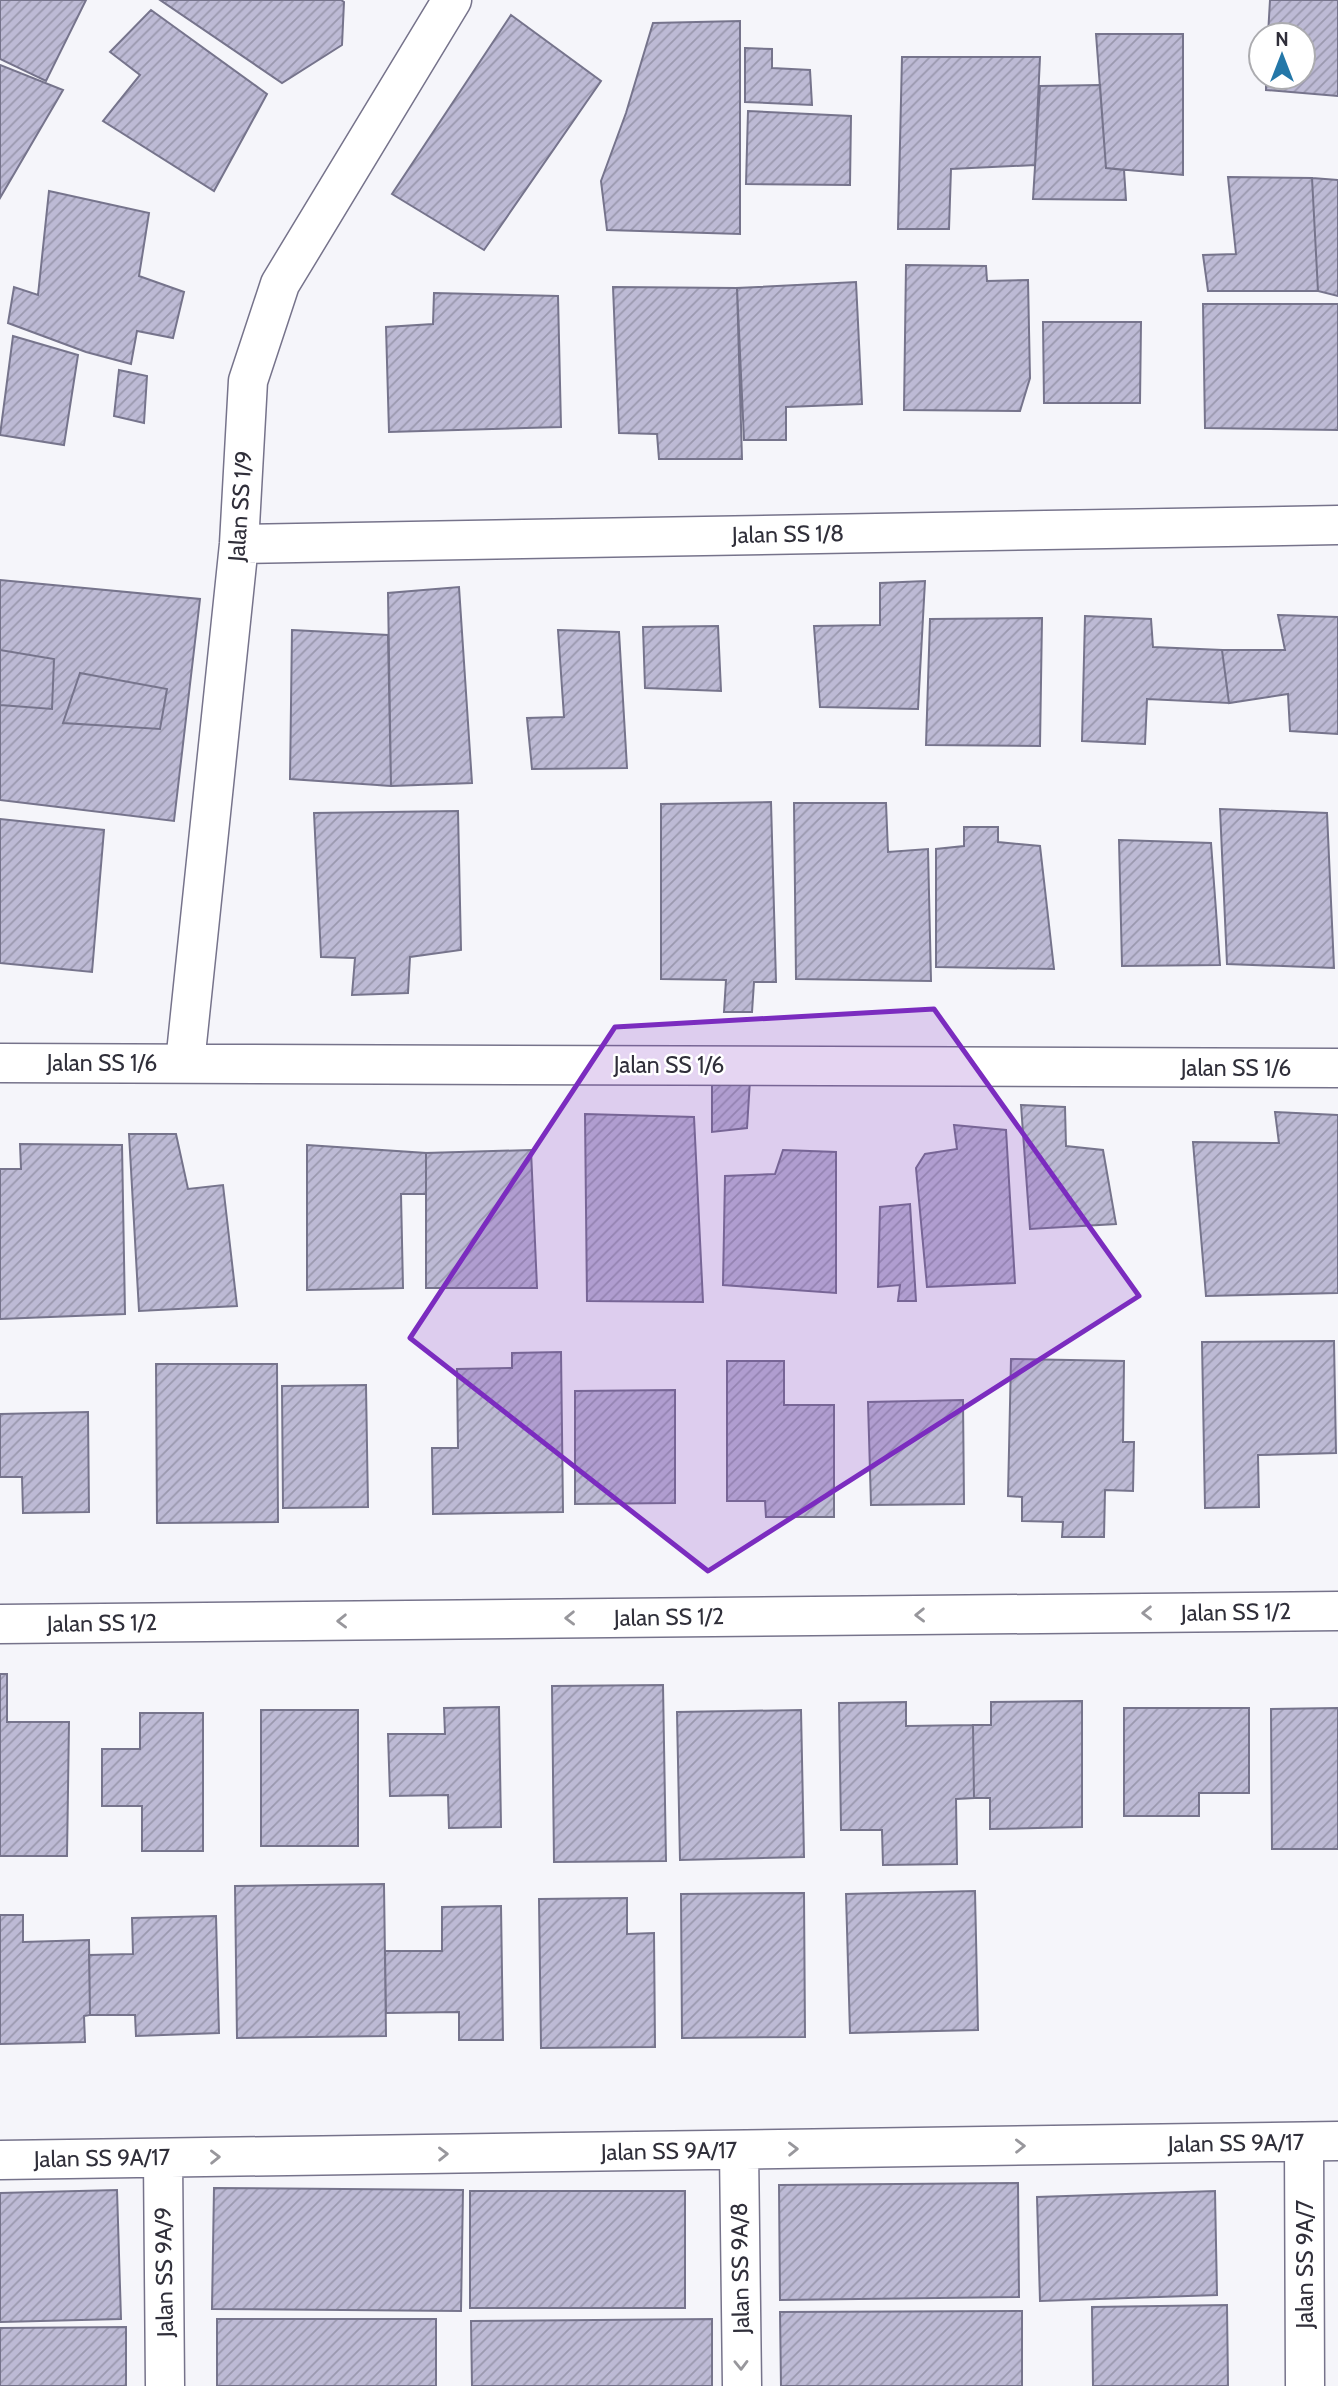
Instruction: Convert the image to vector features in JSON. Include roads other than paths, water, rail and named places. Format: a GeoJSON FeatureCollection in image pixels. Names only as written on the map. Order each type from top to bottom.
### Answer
{"type":"FeatureCollection","features":[{"type":"Feature","properties":{"kind":"street","name":"Jalan SS 1/9"},"geometry":{"type":"LineString","coordinates":[[185,1063],[239,544],[248,381],[280,284],[452,0]]}},
{"type":"Feature","properties":{"kind":"street","name":"Jalan SS 1/8"},"geometry":{"type":"LineString","coordinates":[[239,544],[1338,525]]}},
{"type":"Feature","properties":{"kind":"street","name":"Jalan SS 1/6"},"geometry":{"type":"LineString","coordinates":[[0,1063],[1338,1068]]}},
{"type":"Feature","properties":{"kind":"street","name":"Jalan SS 1/2"},"geometry":{"type":"LineString","coordinates":[[0,1624],[1338,1611]]}},
{"type":"Feature","properties":{"kind":"street","name":"Jalan SS 9A/17"},"geometry":{"type":"LineString","coordinates":[[0,2160],[1321,2141]]}},
{"type":"Feature","properties":{"kind":"street","name":"Jalan SS 9A/7"},"geometry":{"type":"LineString","coordinates":[[1305,2386],[1321,2141]]}},
{"type":"Feature","properties":{"kind":"street","name":"Jalan SS 9A/8"},"geometry":{"type":"LineString","coordinates":[[739,2150],[741,2386]]}},
{"type":"Feature","properties":{"kind":"street","name":"Jalan SS 9A/9"},"geometry":{"type":"LineString","coordinates":[[163,2158],[165,2386]]}}]}
